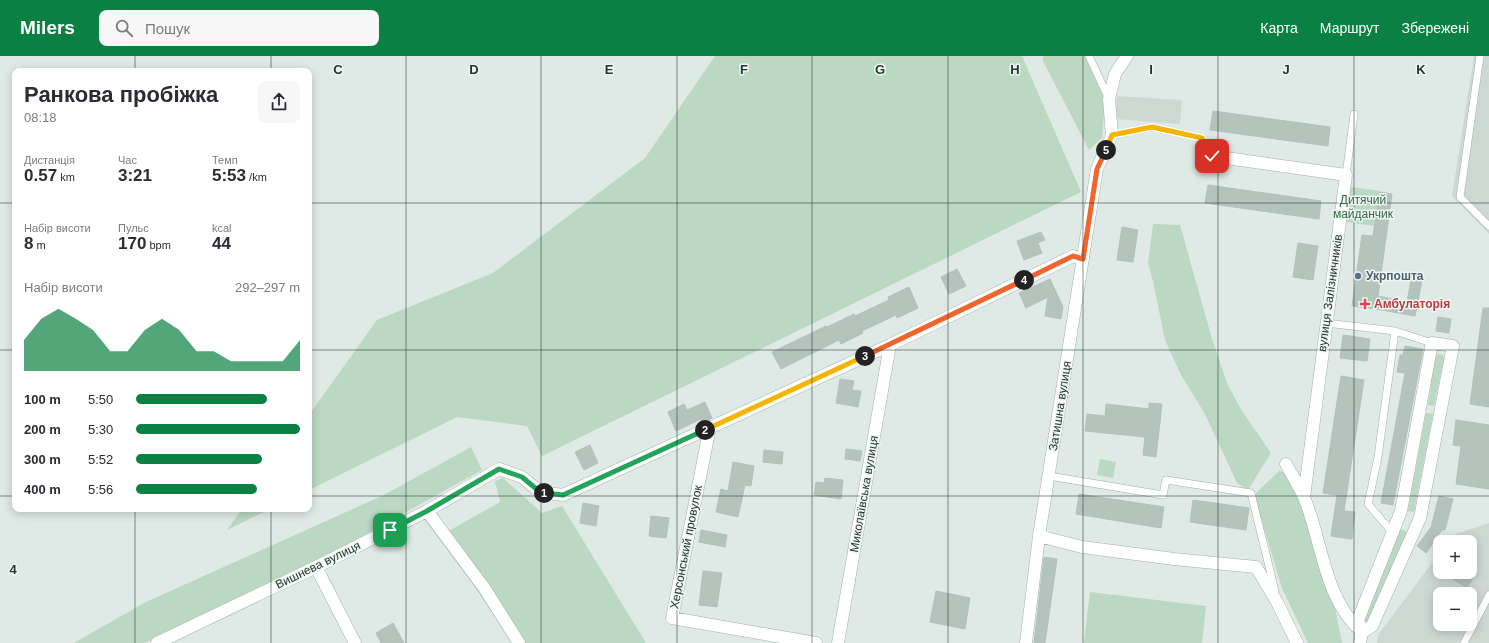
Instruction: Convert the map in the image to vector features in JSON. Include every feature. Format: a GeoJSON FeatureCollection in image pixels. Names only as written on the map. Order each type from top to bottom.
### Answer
{"type":"FeatureCollection","features":[{"type":"Feature","properties":{"kind":"street"},"geometry":{"type":"LineString","coordinates":[[1112,135],[1109,99],[1115,74],[1127,56]]}},
{"type":"Feature","properties":{"kind":"street","name":"Затишна вулиця"},"geometry":{"type":"LineString","coordinates":[[1026,643],[1039,536],[1097,169],[1112,135]]}},
{"type":"Feature","properties":{"kind":"street"},"geometry":{"type":"LineString","coordinates":[[1212,156],[1346,175]]}},
{"type":"Feature","properties":{"kind":"street","name":"вулиця Залізничників"},"geometry":{"type":"LineString","coordinates":[[1304,497],[1346,175]]}},
{"type":"Feature","properties":{"kind":"street"},"geometry":{"type":"LineString","coordinates":[[710,427],[890,345],[1073,256],[1083,259]]}},
{"type":"Feature","properties":{"kind":"street"},"geometry":{"type":"LineString","coordinates":[[1432,343],[1453,346],[1420,518],[1372,626],[1361,638],[1358,620],[1401,511],[1432,343]]}},
{"type":"Feature","properties":{"kind":"street","name":"Миколаївська вулиця"},"geometry":{"type":"LineString","coordinates":[[838,643],[890,345]]}},
{"type":"Feature","properties":{"kind":"street","name":"Вишнева вулиця"},"geometry":{"type":"LineString","coordinates":[[163,642],[427,511],[499,469],[522,477],[540,492],[563,495],[710,427]]}},
{"type":"Feature","properties":{"kind":"street","name":"Херсонський провулок"},"geometry":{"type":"LineString","coordinates":[[710,427],[672,618],[816,643]]}},
{"type":"Feature","properties":{"kind":"street"},"geometry":{"type":"LineString","coordinates":[[1286,464],[1304,497],[1332,588],[1361,638]]}},
{"type":"Feature","properties":{"kind":"street"},"geometry":{"type":"LineString","coordinates":[[427,511],[485,589],[519,643]]}},
{"type":"Feature","properties":{"kind":"street"},"geometry":{"type":"LineString","coordinates":[[1039,536],[1082,547],[1174,559],[1256,567],[1277,602],[1297,643]]}},
{"type":"Feature","properties":{"kind":"street"},"geometry":{"type":"LineString","coordinates":[[316,567],[355,643]]}},
{"type":"Feature","properties":{"kind":"lane"},"geometry":{"type":"LineString","coordinates":[[1089,56],[1109,99]]}},
{"type":"Feature","properties":{"kind":"lane"},"geometry":{"type":"LineString","coordinates":[[1480,56],[1460,197],[1489,226]]}},
{"type":"Feature","properties":{"kind":"lane"},"geometry":{"type":"LineString","coordinates":[[1346,175],[1354,114]]}},
{"type":"Feature","properties":{"kind":"lane"},"geometry":{"type":"LineString","coordinates":[[1112,135],[1152,127],[1159,128],[1202,138],[1212,156]]}},
{"type":"Feature","properties":{"kind":"lane"},"geometry":{"type":"LineString","coordinates":[[1326,323],[1396,331],[1432,343]]}},
{"type":"Feature","properties":{"kind":"lane"},"geometry":{"type":"LineString","coordinates":[[1393,533],[1368,504],[1378,457],[1396,331]]}},
{"type":"Feature","properties":{"kind":"lane"},"geometry":{"type":"LineString","coordinates":[[1049,476],[1163,494],[1166,480],[1251,493],[1277,602]]}},
{"type":"Feature","properties":{"kind":"lane"},"geometry":{"type":"LineString","coordinates":[[1464,643],[1489,595]]}},
{"type":"Feature","properties":{"kind":"shaded area"},"geometry":{"type":"Polygon","coordinates":[[[1474,56],[1489,56],[1489,234],[1452,196],[1474,56]]]}},
{"type":"Feature","properties":{"kind":"shaded area"},"geometry":{"type":"Polygon","coordinates":[[[1117,96],[1182,100],[1180,124],[1116,119],[1117,96]]]}},
{"type":"Feature","properties":{"kind":"shaded area"},"geometry":{"type":"Polygon","coordinates":[[[1489,523],[1489,643],[1377,643],[1378,635],[1433,561],[1433,579],[1477,579],[1477,535],[1453,535],[1489,523]]]}},
{"type":"Feature","properties":{"kind":"green space"},"geometry":{"type":"Polygon","coordinates":[[[715,56],[1022,56],[1081,192],[542,456],[527,426],[457,417],[312,489],[312,411],[377,320],[493,273],[645,158],[715,56]]]}},
{"type":"Feature","properties":{"kind":"green space"},"geometry":{"type":"Polygon","coordinates":[[[1043,56],[1085,56],[1105,100],[1102,138],[1089,150],[1043,61],[1043,56]]]}},
{"type":"Feature","properties":{"kind":"green space","name":"Дитячий майданчик"},"geometry":{"type":"Polygon","coordinates":[[[1351,187],[1380,191],[1375,226],[1346,222],[1351,187]]]}},
{"type":"Feature","properties":{"kind":"green space"},"geometry":{"type":"Polygon","coordinates":[[[1153,224],[1180,225],[1212,339],[1227,383],[1240,408],[1271,453],[1248,490],[1237,483],[1205,414],[1181,375],[1165,340],[1148,263],[1153,224]]]}},
{"type":"Feature","properties":{"kind":"green space"},"geometry":{"type":"Polygon","coordinates":[[[1439,354],[1443,355],[1444,358],[1434,406],[1428,405],[1430,384],[1436,356],[1439,354]]]}},
{"type":"Feature","properties":{"kind":"green space"},"geometry":{"type":"Polygon","coordinates":[[[1426,413],[1433,414],[1414,512],[1408,511],[1426,413]]]}},
{"type":"Feature","properties":{"kind":"green space"},"geometry":{"type":"Polygon","coordinates":[[[471,447],[482,470],[332,553],[145,643],[74,643],[146,602],[384,495],[471,447]]]}},
{"type":"Feature","properties":{"kind":"green space"},"geometry":{"type":"Polygon","coordinates":[[[1100,459],[1116,462],[1113,478],[1097,475],[1100,459]]]}},
{"type":"Feature","properties":{"kind":"green space"},"geometry":{"type":"Polygon","coordinates":[[[1279,471],[1288,473],[1305,514],[1334,603],[1342,643],[1308,643],[1282,588],[1254,495],[1279,471]]]}},
{"type":"Feature","properties":{"kind":"green space"},"geometry":{"type":"Polygon","coordinates":[[[503,478],[542,513],[562,506],[646,643],[512,643],[475,587],[425,520],[436,514],[447,532],[500,502],[495,481],[503,478]]]}},
{"type":"Feature","properties":{"kind":"green space"},"geometry":{"type":"Polygon","coordinates":[[[240,512],[264,512],[227,530],[240,512]]]}},
{"type":"Feature","properties":{"kind":"green space"},"geometry":{"type":"Polygon","coordinates":[[[1400,529],[1408,532],[1370,624],[1362,621],[1400,529]]]}},
{"type":"Feature","properties":{"kind":"green space"},"geometry":{"type":"Polygon","coordinates":[[[1090,592],[1206,606],[1202,643],[1084,643],[1090,592]]]}},
{"type":"Feature","properties":{"kind":"building"},"geometry":{"type":"Polygon","coordinates":[[[1213,111],[1330,127],[1328,146],[1210,130],[1213,111]]]}},
{"type":"Feature","properties":{"kind":"building"},"geometry":{"type":"Polygon","coordinates":[[[1208,185],[1321,201],[1319,219],[1205,203],[1208,185]]]}},
{"type":"Feature","properties":{"kind":"building"},"geometry":{"type":"Polygon","coordinates":[[[1380,192],[1392,194],[1378,296],[1407,302],[1412,274],[1423,276],[1415,316],[1352,306],[1362,235],[1373,236],[1380,192]]]}},
{"type":"Feature","properties":{"kind":"building"},"geometry":{"type":"Polygon","coordinates":[[[1122,227],[1138,230],[1133,262],[1117,260],[1122,227]]]}},
{"type":"Feature","properties":{"kind":"building"},"geometry":{"type":"Polygon","coordinates":[[[1041,232],[1045,240],[1038,243],[1042,253],[1024,260],[1017,241],[1041,232]]]}},
{"type":"Feature","properties":{"kind":"building"},"geometry":{"type":"Polygon","coordinates":[[[1298,243],[1318,246],[1313,280],[1293,277],[1298,243]]]}},
{"type":"Feature","properties":{"kind":"building"},"geometry":{"type":"Polygon","coordinates":[[[957,269],[966,286],[949,294],[941,277],[957,269]]]}},
{"type":"Feature","properties":{"kind":"building"},"geometry":{"type":"Polygon","coordinates":[[[1050,279],[1063,307],[1061,319],[1045,316],[1048,297],[1026,308],[1019,293],[1050,279]]]}},
{"type":"Feature","properties":{"kind":"building"},"geometry":{"type":"Polygon","coordinates":[[[909,287],[918,308],[897,318],[896,315],[862,331],[863,333],[841,344],[839,340],[781,369],[772,352],[826,326],[827,327],[854,314],[855,316],[889,300],[888,297],[909,287]]]}},
{"type":"Feature","properties":{"kind":"building"},"geometry":{"type":"Polygon","coordinates":[[[1483,308],[1489,308],[1489,407],[1470,404],[1483,308]]]}},
{"type":"Feature","properties":{"kind":"building"},"geometry":{"type":"Polygon","coordinates":[[[1438,317],[1451,319],[1449,333],[1436,331],[1438,317]]]}},
{"type":"Feature","properties":{"kind":"building"},"geometry":{"type":"Polygon","coordinates":[[[1343,335],[1370,339],[1367,361],[1340,358],[1343,335]]]}},
{"type":"Feature","properties":{"kind":"building"},"geometry":{"type":"Polygon","coordinates":[[[1405,346],[1423,349],[1393,505],[1381,503],[1405,373],[1397,372],[1400,355],[1403,355],[1405,346]]]}},
{"type":"Feature","properties":{"kind":"building"},"geometry":{"type":"Polygon","coordinates":[[[1341,376],[1364,380],[1344,511],[1355,512],[1352,539],[1331,536],[1337,495],[1323,493],[1341,376]]]}},
{"type":"Feature","properties":{"kind":"building"},"geometry":{"type":"Polygon","coordinates":[[[840,379],[854,381],[852,390],[861,391],[858,407],[836,403],[840,379]]]}},
{"type":"Feature","properties":{"kind":"building"},"geometry":{"type":"Polygon","coordinates":[[[705,402],[712,418],[702,423],[701,419],[676,431],[668,412],[684,404],[687,410],[705,402]]]}},
{"type":"Feature","properties":{"kind":"building"},"geometry":{"type":"Polygon","coordinates":[[[1149,403],[1162,404],[1156,457],[1143,455],[1145,437],[1085,431],[1087,414],[1105,416],[1106,404],[1149,409],[1149,403]]]}},
{"type":"Feature","properties":{"kind":"building"},"geometry":{"type":"Polygon","coordinates":[[[1456,420],[1489,425],[1489,489],[1456,484],[1461,446],[1453,445],[1456,420]]]}},
{"type":"Feature","properties":{"kind":"building"},"geometry":{"type":"Polygon","coordinates":[[[590,445],[598,463],[584,470],[575,452],[590,445]]]}},
{"type":"Feature","properties":{"kind":"building"},"geometry":{"type":"Polygon","coordinates":[[[846,449],[862,451],[860,461],[845,459],[846,449]]]}},
{"type":"Feature","properties":{"kind":"building"},"geometry":{"type":"Polygon","coordinates":[[[764,450],[783,452],[782,464],[763,462],[764,450]]]}},
{"type":"Feature","properties":{"kind":"building"},"geometry":{"type":"Polygon","coordinates":[[[733,462],[754,466],[751,486],[745,485],[738,517],[716,512],[721,489],[728,491],[733,462]]]}},
{"type":"Feature","properties":{"kind":"building"},"geometry":{"type":"Polygon","coordinates":[[[825,478],[843,480],[841,499],[814,495],[816,482],[824,483],[825,478]]]}},
{"type":"Feature","properties":{"kind":"building"},"geometry":{"type":"Polygon","coordinates":[[[1079,494],[1164,507],[1161,528],[1076,514],[1079,494]]]}},
{"type":"Feature","properties":{"kind":"building"},"geometry":{"type":"Polygon","coordinates":[[[1439,496],[1453,499],[1445,530],[1442,530],[1439,535],[1433,535],[1433,543],[1426,553],[1417,546],[1431,527],[1439,496]]]}},
{"type":"Feature","properties":{"kind":"building"},"geometry":{"type":"Polygon","coordinates":[[[1193,500],[1249,508],[1246,530],[1190,522],[1193,500]]]}},
{"type":"Feature","properties":{"kind":"building"},"geometry":{"type":"Polygon","coordinates":[[[583,503],[599,506],[596,526],[580,523],[583,503]]]}},
{"type":"Feature","properties":{"kind":"building"},"geometry":{"type":"Polygon","coordinates":[[[651,516],[669,518],[666,538],[649,536],[651,516]]]}},
{"type":"Feature","properties":{"kind":"building"},"geometry":{"type":"Polygon","coordinates":[[[701,530],[727,535],[725,547],[699,542],[701,530]]]}},
{"type":"Feature","properties":{"kind":"building"},"geometry":{"type":"Polygon","coordinates":[[[1044,557],[1057,559],[1045,643],[1034,643],[1044,557]]]}},
{"type":"Feature","properties":{"kind":"building"},"geometry":{"type":"Polygon","coordinates":[[[703,571],[722,573],[717,607],[699,605],[703,571]]]}},
{"type":"Feature","properties":{"kind":"building"},"geometry":{"type":"Polygon","coordinates":[[[1452,579],[1473,579],[1468,587],[1452,579]]]}},
{"type":"Feature","properties":{"kind":"building"},"geometry":{"type":"Polygon","coordinates":[[[936,591],[970,598],[965,629],[930,622],[936,591]]]}},
{"type":"Feature","properties":{"kind":"building"},"geometry":{"type":"Polygon","coordinates":[[[393,623],[404,643],[381,643],[376,633],[393,623]]]}},
{"type":"Feature","properties":{"kind":"place","name":"Укрпошта"},"geometry":{"type":"Point","coordinates":[1358,276]}},
{"type":"Feature","properties":{"kind":"place","name":"Амбулаторія"},"geometry":{"type":"Point","coordinates":[1365,304]}},
{"type":"Feature","properties":{"kind":"route"},"geometry":{"type":"LineString","coordinates":[[390,530],[427,511],[499,469],[522,477],[540,492],[563,495],[890,345],[1073,256],[1083,259],[1097,169],[1112,135],[1152,127],[1202,138],[1212,156]]}}]}
